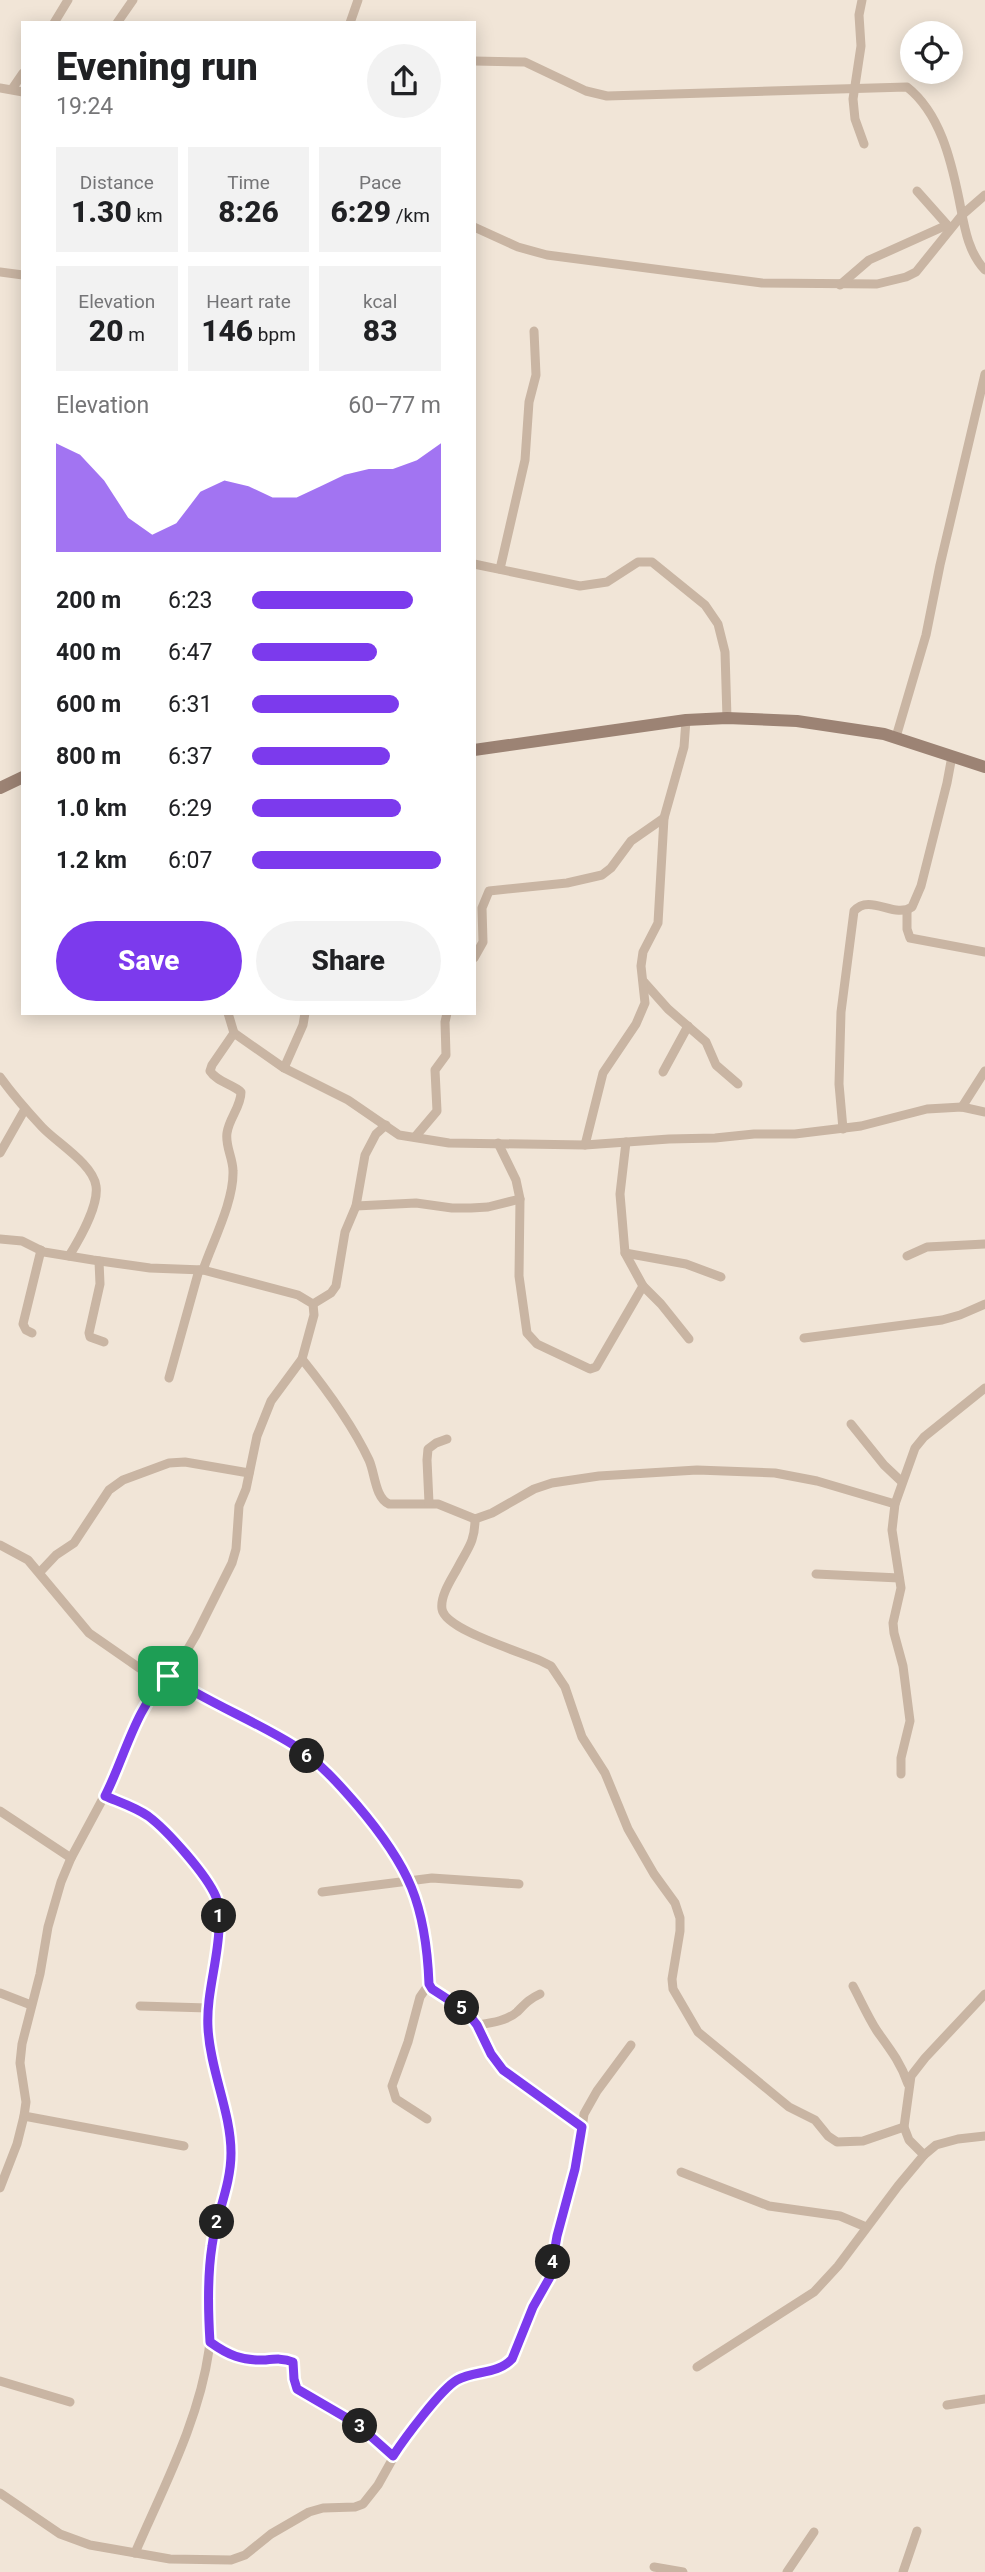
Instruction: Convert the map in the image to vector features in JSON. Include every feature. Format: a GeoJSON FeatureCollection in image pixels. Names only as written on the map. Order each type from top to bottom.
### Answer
{"type":"FeatureCollection","features":[{"type":"Feature","properties":{"kind":"street"},"geometry":{"type":"LineString","coordinates":[[55,21],[68,0]]}},
{"type":"Feature","properties":{"kind":"street"},"geometry":{"type":"LineString","coordinates":[[118,21],[133,0]]}},
{"type":"Feature","properties":{"kind":"street"},"geometry":{"type":"LineString","coordinates":[[351,21],[358,0]]}},
{"type":"Feature","properties":{"kind":"street"},"geometry":{"type":"LineString","coordinates":[[862,0],[859,15],[861,46],[853,88],[855,119],[864,144]]}},
{"type":"Feature","properties":{"kind":"street"},"geometry":{"type":"LineString","coordinates":[[476,61],[525,62],[586,92],[607,96],[907,87],[920,97],[936,122],[975,258],[985,270]]}},
{"type":"Feature","properties":{"kind":"street"},"geometry":{"type":"LineString","coordinates":[[12,89],[21,76]]}},
{"type":"Feature","properties":{"kind":"street"},"geometry":{"type":"LineString","coordinates":[[0,88],[21,91]]}},
{"type":"Feature","properties":{"kind":"street"},"geometry":{"type":"LineString","coordinates":[[917,191],[949,226]]}},
{"type":"Feature","properties":{"kind":"street"},"geometry":{"type":"LineString","coordinates":[[476,228],[518,247],[566,259],[762,283],[877,284],[906,277],[924,264],[949,226],[985,195]]}},
{"type":"Feature","properties":{"kind":"street"},"geometry":{"type":"LineString","coordinates":[[840,285],[869,260],[949,226]]}},
{"type":"Feature","properties":{"kind":"street"},"geometry":{"type":"LineString","coordinates":[[0,272],[21,275]]}},
{"type":"Feature","properties":{"kind":"street"},"geometry":{"type":"LineString","coordinates":[[500,569],[525,460],[529,402],[536,375],[534,331]]}},
{"type":"Feature","properties":{"kind":"street"},"geometry":{"type":"LineString","coordinates":[[896,737],[926,635],[985,374]]}},
{"type":"Feature","properties":{"kind":"street"},"geometry":{"type":"LineString","coordinates":[[476,564],[580,586],[610,581],[638,562],[652,562],[705,605],[718,624],[725,652],[727,718]]}},
{"type":"Feature","properties":{"kind":"street"},"geometry":{"type":"LineString","coordinates":[[476,750],[686,720],[727,718],[797,721],[896,737],[985,767]]}},
{"type":"Feature","properties":{"kind":"street"},"geometry":{"type":"LineString","coordinates":[[584,1145],[603,1073],[645,1003],[641,966],[643,952],[658,923],[664,818],[684,747],[686,720]]}},
{"type":"Feature","properties":{"kind":"street"},"geometry":{"type":"LineString","coordinates":[[952,756],[921,886],[915,902],[907,911],[907,929],[910,938],[985,952]]}},
{"type":"Feature","properties":{"kind":"street"},"geometry":{"type":"LineString","coordinates":[[0,788],[21,778]]}},
{"type":"Feature","properties":{"kind":"street"},"geometry":{"type":"LineString","coordinates":[[476,954],[483,942],[482,908],[489,891],[589,880],[602,875],[611,868],[631,841],[664,818]]}},
{"type":"Feature","properties":{"kind":"street"},"geometry":{"type":"LineString","coordinates":[[843,1129],[839,1084],[841,1012],[854,911],[866,904],[907,911]]}},
{"type":"Feature","properties":{"kind":"street"},"geometry":{"type":"LineString","coordinates":[[643,981],[662,1003],[709,1045],[716,1065],[738,1084]]}},
{"type":"Feature","properties":{"kind":"street"},"geometry":{"type":"LineString","coordinates":[[229,1015],[234,1033],[284,1068],[348,1100],[399,1135],[449,1143],[584,1145],[795,1134],[843,1129],[927,1108],[962,1107],[985,1112]]}},
{"type":"Feature","properties":{"kind":"street"},"geometry":{"type":"LineString","coordinates":[[284,1068],[305,1015]]}},
{"type":"Feature","properties":{"kind":"street"},"geometry":{"type":"LineString","coordinates":[[415,1137],[437,1111],[435,1070],[446,1055],[444,1022],[446,1015]]}},
{"type":"Feature","properties":{"kind":"street"},"geometry":{"type":"LineString","coordinates":[[663,1072],[688,1026]]}},
{"type":"Feature","properties":{"kind":"street"},"geometry":{"type":"LineString","coordinates":[[169,1378],[201,1270],[231,1188],[233,1168],[226,1138],[231,1117],[241,1100],[241,1092],[213,1076],[210,1071],[234,1033]]}},
{"type":"Feature","properties":{"kind":"street"},"geometry":{"type":"LineString","coordinates":[[962,1107],[985,1071]]}},
{"type":"Feature","properties":{"kind":"street"},"geometry":{"type":"LineString","coordinates":[[0,1077],[25,1109],[83,1163],[97,1186],[85,1227],[69,1256]]}},
{"type":"Feature","properties":{"kind":"street"},"geometry":{"type":"LineString","coordinates":[[0,1153],[25,1109]]}},
{"type":"Feature","properties":{"kind":"street"},"geometry":{"type":"LineString","coordinates":[[313,1304],[331,1293],[335,1286],[345,1232],[356,1206],[365,1155],[376,1134],[386,1125]]}},
{"type":"Feature","properties":{"kind":"street"},"geometry":{"type":"LineString","coordinates":[[626,1142],[620,1194],[625,1252],[643,1286],[689,1339]]}},
{"type":"Feature","properties":{"kind":"street"},"geometry":{"type":"LineString","coordinates":[[498,1143],[516,1180],[520,1199],[518,1252],[524,1322],[527,1333],[537,1344],[587,1368],[593,1368],[643,1286]]}},
{"type":"Feature","properties":{"kind":"street"},"geometry":{"type":"LineString","coordinates":[[356,1206],[416,1203],[452,1208],[479,1207],[520,1199]]}},
{"type":"Feature","properties":{"kind":"street"},"geometry":{"type":"LineString","coordinates":[[0,1239],[22,1241],[41,1250],[99,1261],[150,1268],[201,1270],[298,1295],[313,1304]]}},
{"type":"Feature","properties":{"kind":"street"},"geometry":{"type":"LineString","coordinates":[[907,1256],[927,1247],[985,1244]]}},
{"type":"Feature","properties":{"kind":"street"},"geometry":{"type":"LineString","coordinates":[[32,1333],[26,1330],[23,1324],[41,1250]]}},
{"type":"Feature","properties":{"kind":"street"},"geometry":{"type":"LineString","coordinates":[[625,1252],[686,1264],[721,1276]]}},
{"type":"Feature","properties":{"kind":"street"},"geometry":{"type":"LineString","coordinates":[[99,1261],[100,1284],[89,1333],[90,1337],[104,1342]]}},
{"type":"Feature","properties":{"kind":"street"},"geometry":{"type":"LineString","coordinates":[[0,2188],[4,2164],[24,2116],[26,2102],[20,2063],[22,2044],[40,1974],[48,1927],[71,1858],[105,1796],[132,1733],[164,1680],[196,1635],[232,1563],[236,1549],[239,1506],[257,1436],[271,1401],[302,1359],[314,1315],[313,1304]]}},
{"type":"Feature","properties":{"kind":"street"},"geometry":{"type":"LineString","coordinates":[[804,1338],[942,1320],[985,1304]]}},
{"type":"Feature","properties":{"kind":"street"},"geometry":{"type":"LineString","coordinates":[[302,1359],[359,1441],[370,1462],[383,1502],[404,1505],[429,1503],[450,1508],[475,1519],[492,1513],[534,1489],[552,1483],[599,1476],[697,1469],[786,1475],[817,1481],[895,1504]]}},
{"type":"Feature","properties":{"kind":"street"},"geometry":{"type":"LineString","coordinates":[[901,1774],[901,1758],[910,1721],[903,1666],[893,1623],[901,1588],[892,1530],[895,1504],[915,1448],[924,1437],[985,1388]]}},
{"type":"Feature","properties":{"kind":"street"},"geometry":{"type":"LineString","coordinates":[[851,1424],[884,1465],[902,1482]]}},
{"type":"Feature","properties":{"kind":"street"},"geometry":{"type":"LineString","coordinates":[[429,1503],[429,1449],[447,1439]]}},
{"type":"Feature","properties":{"kind":"street"},"geometry":{"type":"LineString","coordinates":[[40,1572],[74,1544],[109,1490],[123,1480],[169,1463],[185,1462],[249,1473]]}},
{"type":"Feature","properties":{"kind":"street"},"geometry":{"type":"LineString","coordinates":[[475,1519],[472,1544],[444,1596],[441,1608],[443,1614],[462,1629],[551,1666],[560,1677],[576,1714],[582,1737],[605,1773],[628,1829],[654,1874],[675,1903],[680,1918],[680,1931],[672,1979],[673,1989],[698,2032],[789,2106],[815,2120],[828,2136],[837,2142],[863,2141],[904,2127]]}},
{"type":"Feature","properties":{"kind":"street"},"geometry":{"type":"LineString","coordinates":[[0,1545],[17,1552],[40,1572],[89,1633],[164,1680],[296,1747],[332,1776],[389,1846],[410,1881],[427,1938],[429,1984],[437,1994],[452,2000],[466,2011],[503,2070],[582,2127]]}},
{"type":"Feature","properties":{"kind":"street"},"geometry":{"type":"LineString","coordinates":[[816,1574],[900,1578]]}},
{"type":"Feature","properties":{"kind":"street"},"geometry":{"type":"LineString","coordinates":[[105,1796],[147,1815],[157,1824],[195,1866],[216,1896],[219,1928],[208,2008],[212,2060],[231,2151],[230,2173],[212,2246],[208,2291],[210,2342],[198,2398],[135,2553]]}},
{"type":"Feature","properties":{"kind":"street"},"geometry":{"type":"LineString","coordinates":[[0,1811],[71,1858]]}},
{"type":"Feature","properties":{"kind":"street"},"geometry":{"type":"LineString","coordinates":[[321,1892],[432,1878],[519,1884]]}},
{"type":"Feature","properties":{"kind":"street"},"geometry":{"type":"LineString","coordinates":[[427,2119],[396,2099],[392,2086],[420,1997],[429,1984]]}},
{"type":"Feature","properties":{"kind":"street"},"geometry":{"type":"LineString","coordinates":[[853,1986],[876,2030],[902,2067],[908,2086]]}},
{"type":"Feature","properties":{"kind":"street"},"geometry":{"type":"LineString","coordinates":[[0,1993],[31,2005]]}},
{"type":"Feature","properties":{"kind":"street"},"geometry":{"type":"LineString","coordinates":[[477,2025],[506,2018],[516,2013],[529,1999],[540,1994]]}},
{"type":"Feature","properties":{"kind":"street"},"geometry":{"type":"LineString","coordinates":[[924,2155],[909,2140],[904,2127],[911,2076],[985,1994]]}},
{"type":"Feature","properties":{"kind":"street"},"geometry":{"type":"LineString","coordinates":[[140,2006],[208,2008]]}},
{"type":"Feature","properties":{"kind":"street"},"geometry":{"type":"LineString","coordinates":[[0,2493],[60,2534],[75,2541],[170,2559],[215,2561],[231,2560],[245,2555],[271,2535],[309,2512],[363,2504],[378,2485],[406,2435],[453,2382],[495,2370],[512,2359],[533,2307],[550,2277],[557,2236],[575,2169],[584,2114],[597,2091],[631,2045]]}},
{"type":"Feature","properties":{"kind":"street"},"geometry":{"type":"LineString","coordinates":[[24,2116],[184,2146]]}},
{"type":"Feature","properties":{"kind":"street"},"geometry":{"type":"LineString","coordinates":[[697,2367],[814,2292],[838,2266],[924,2155],[944,2142],[985,2136]]}},
{"type":"Feature","properties":{"kind":"street"},"geometry":{"type":"LineString","coordinates":[[681,2172],[769,2207],[840,2216],[866,2227]]}},
{"type":"Feature","properties":{"kind":"street"},"geometry":{"type":"LineString","coordinates":[[210,2342],[240,2359],[284,2359],[293,2362],[297,2389],[357,2424],[393,2456]]}},
{"type":"Feature","properties":{"kind":"street"},"geometry":{"type":"LineString","coordinates":[[0,2381],[70,2402]]}},
{"type":"Feature","properties":{"kind":"street"},"geometry":{"type":"LineString","coordinates":[[947,2405],[985,2399]]}},
{"type":"Feature","properties":{"kind":"street"},"geometry":{"type":"LineString","coordinates":[[903,2572],[917,2531]]}},
{"type":"Feature","properties":{"kind":"street"},"geometry":{"type":"LineString","coordinates":[[787,2572],[814,2532]]}},
{"type":"Feature","properties":{"kind":"street"},"geometry":{"type":"LineString","coordinates":[[654,2567],[683,2572]]}},
{"type":"Feature","properties":{"kind":"route"},"geometry":{"type":"LineString","coordinates":[[168,1676],[236,1716],[275,1734],[332,1776],[371,1821],[410,1881],[427,1938],[429,1984],[432,1989],[466,2011],[503,2070],[582,2127],[550,2277],[533,2307],[512,2359],[495,2370],[453,2382],[406,2435],[393,2456],[357,2424],[297,2389],[294,2364],[290,2360],[240,2359],[210,2342],[209,2272],[216,2222],[230,2173],[231,2151],[216,2083],[208,2026],[219,1909],[216,1896],[207,1882],[157,1824],[147,1815],[105,1796],[132,1733],[156,1689],[168,1676]]}}]}
